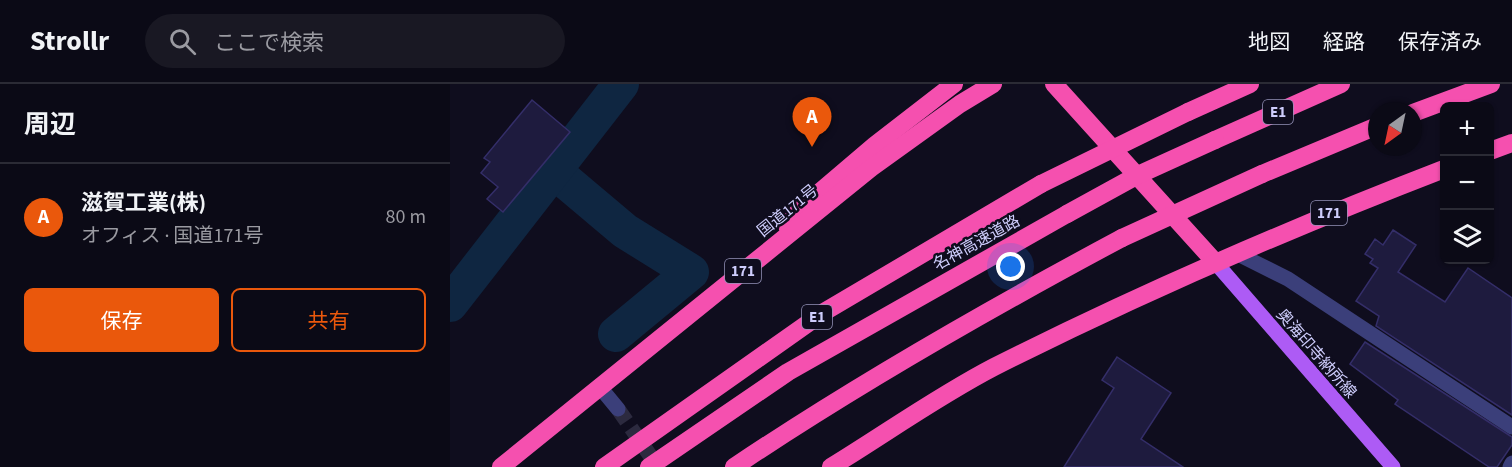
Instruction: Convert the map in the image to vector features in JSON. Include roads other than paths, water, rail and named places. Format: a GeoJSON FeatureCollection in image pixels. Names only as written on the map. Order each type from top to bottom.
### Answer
{"type":"FeatureCollection","features":[{"type":"Feature","properties":{"kind":"highway","name":"国道171号"},"geometry":{"type":"LineString","coordinates":[[501,467],[871,168],[960,104],[993,84]]}},
{"type":"Feature","properties":{"kind":"highway"},"geometry":{"type":"LineString","coordinates":[[1054,84],[1215,262]]}},
{"type":"Feature","properties":{"kind":"highway","name":"名神高速道路"},"geometry":{"type":"LineString","coordinates":[[604,467],[824,312],[1041,184],[1250,84]]}},
{"type":"Feature","properties":{"kind":"highway","name":"名神高速道路"},"geometry":{"type":"LineString","coordinates":[[649,467],[788,372],[1067,214],[1138,175],[1341,84]]}},
{"type":"Feature","properties":{"kind":"highway"},"geometry":{"type":"LineString","coordinates":[[1422,110],[1491,84]]}},
{"type":"Feature","properties":{"kind":"highway"},"geometry":{"type":"LineString","coordinates":[[770,249],[801,208],[875,144],[950,85]]}},
{"type":"Feature","properties":{"kind":"highway"},"geometry":{"type":"LineString","coordinates":[[734,467],[838,398],[988,310],[1122,238],[1262,174],[1368,130]]}},
{"type":"Feature","properties":{"kind":"highway"},"geometry":{"type":"LineString","coordinates":[[1494,150],[1512,143]]}},
{"type":"Feature","properties":{"kind":"highway","name":"171"},"geometry":{"type":"LineString","coordinates":[[831,467],[992,368],[1215,262],[1307,222],[1440,171]]}},
{"type":"Feature","properties":{"kind":"main road","name":"奥海印寺納所線"},"geometry":{"type":"LineString","coordinates":[[1215,262],[1393,467]]}},
{"type":"Feature","properties":{"kind":"street"},"geometry":{"type":"LineString","coordinates":[[1236,253],[1288,279],[1512,427]]}},
{"type":"Feature","properties":{"kind":"street"},"geometry":{"type":"LineString","coordinates":[[599,386],[618,409]]}},
{"type":"Feature","properties":{"kind":"waterway"},"geometry":{"type":"LineString","coordinates":[[450,304],[621,84]]}},
{"type":"Feature","properties":{"kind":"waterway"},"geometry":{"type":"LineString","coordinates":[[555,172],[625,231],[691,272],[616,334]]}},
{"type":"Feature","properties":{"kind":"tunnel"},"geometry":{"type":"LineString","coordinates":[[618,409],[658,467]]}},
{"type":"Feature","properties":{"kind":"place","name":"滋賀工業(株)"},"geometry":{"type":"Point","coordinates":[812,147]}}]}
